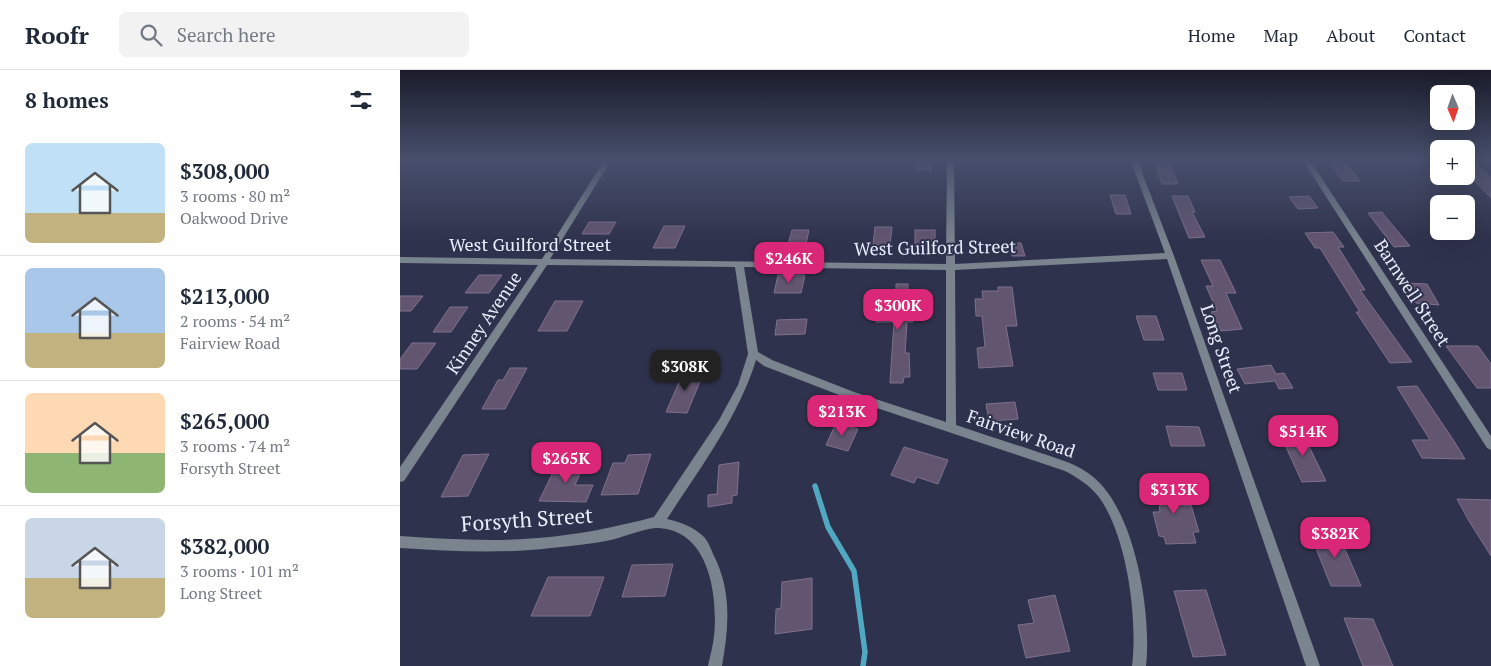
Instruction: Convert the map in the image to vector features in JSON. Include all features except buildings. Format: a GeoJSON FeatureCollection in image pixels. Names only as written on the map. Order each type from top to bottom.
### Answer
{"type":"FeatureCollection","features":[{"type":"Feature","properties":{"kind":"street","name":"Kinney Avenue"},"geometry":{"type":"LineString","coordinates":[[400,477],[545,261],[591,187]]}},
{"type":"Feature","properties":{"kind":"street"},"geometry":{"type":"LineString","coordinates":[[950,187],[951,429]]}},
{"type":"Feature","properties":{"kind":"street","name":"Long Street"},"geometry":{"type":"LineString","coordinates":[[1144,187],[1313,666]]}},
{"type":"Feature","properties":{"kind":"street","name":"Barnwell Street"},"geometry":{"type":"LineString","coordinates":[[1323,187],[1491,445]]}},
{"type":"Feature","properties":{"kind":"street","name":"West Guilford Street"},"geometry":{"type":"LineString","coordinates":[[400,260],[950,267],[1170,256]]}},
{"type":"Feature","properties":{"kind":"street"},"geometry":{"type":"LineString","coordinates":[[658,522],[723,423],[744,385],[754,354],[739,264]]}},
{"type":"Feature","properties":{"kind":"street","name":"Fairview Road"},"geometry":{"type":"LineString","coordinates":[[754,354],[768,363],[832,388],[1068,467],[1083,475],[1104,495],[1119,523],[1132,576],[1141,630],[1141,658],[1139,666]]}},
{"type":"Feature","properties":{"kind":"street","name":"Forsyth Street"},"geometry":{"type":"LineString","coordinates":[[400,542],[475,546],[536,544],[583,539],[658,522],[681,528],[702,542],[716,572],[720,597],[721,636],[715,666]]}},
{"type":"Feature","properties":{"kind":"waterway"},"geometry":{"type":"LineString","coordinates":[[815,486],[828,527],[854,571],[865,652],[863,666]]}}]}
